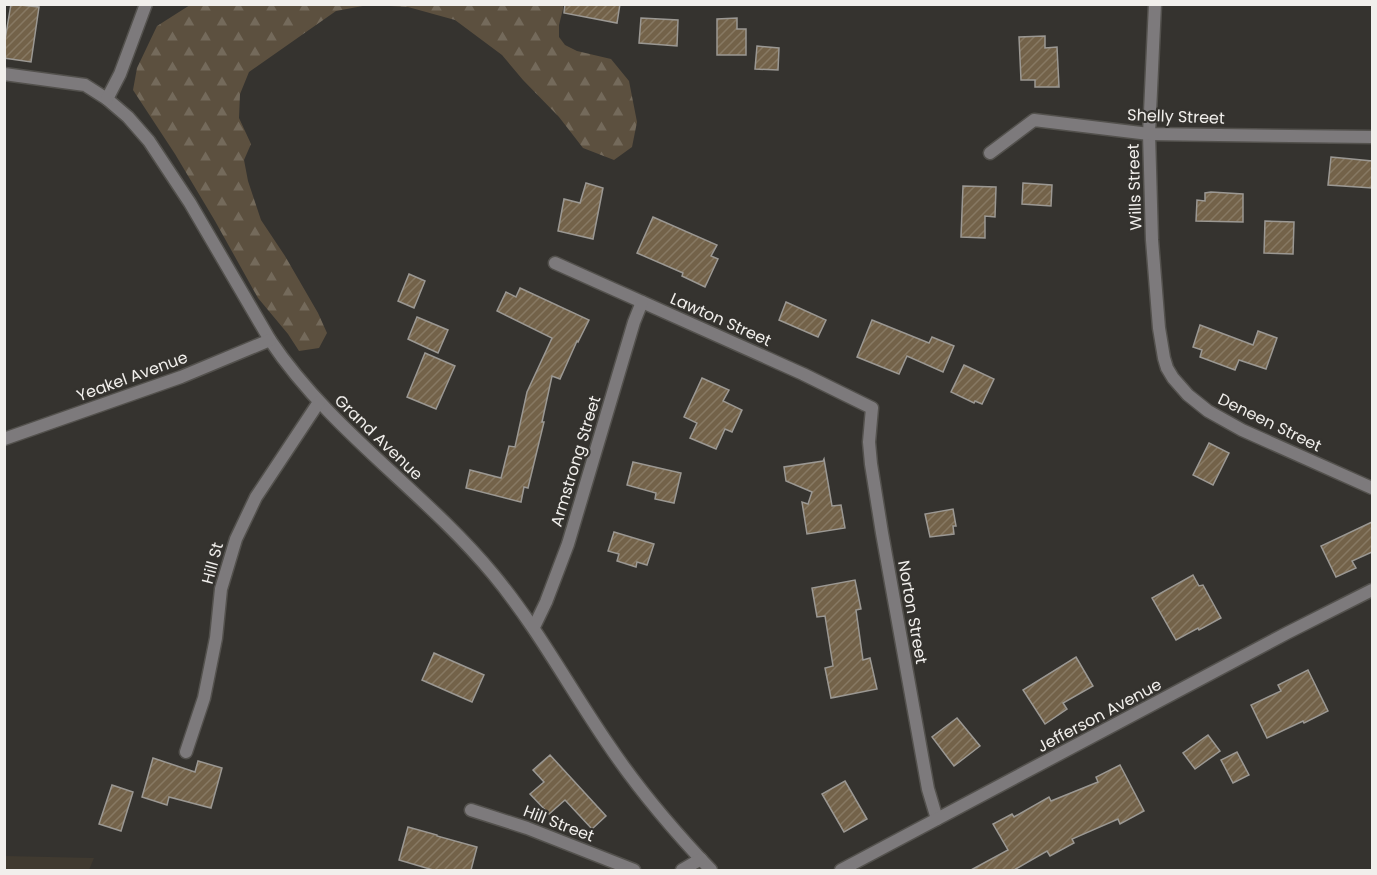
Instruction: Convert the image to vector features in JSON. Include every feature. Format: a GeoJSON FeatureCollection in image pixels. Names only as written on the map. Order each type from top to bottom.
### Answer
{"type":"FeatureCollection","features":[{"type":"Feature","properties":{"kind":"street"},"geometry":{"type":"LineString","coordinates":[[107,99],[120,74],[146,4]]}},
{"type":"Feature","properties":{"kind":"street","name":"Wills Street"},"geometry":{"type":"LineString","coordinates":[[1155,4],[1149,134],[1152,240],[1158,317],[1167,368]]}},
{"type":"Feature","properties":{"kind":"street","name":"Grand Avenue"},"geometry":{"type":"LineString","coordinates":[[4,74],[85,85],[107,99],[128,117],[149,141],[190,203],[270,340],[298,378],[319,402],[492,572],[534,627],[608,744],[651,801],[711,870]]}},
{"type":"Feature","properties":{"kind":"street","name":"Shelly Street"},"geometry":{"type":"LineString","coordinates":[[990,153],[1034,120],[1149,134],[1372,137]]}},
{"type":"Feature","properties":{"kind":"street","name":"Lawton Street"},"geometry":{"type":"LineString","coordinates":[[555,264],[803,374],[872,408]]}},
{"type":"Feature","properties":{"kind":"street","name":"Armstrong Street"},"geometry":{"type":"LineString","coordinates":[[534,627],[568,544],[634,322],[642,302]]}},
{"type":"Feature","properties":{"kind":"street","name":"Yeakel Avenue"},"geometry":{"type":"LineString","coordinates":[[4,439],[181,377],[270,340]]}},
{"type":"Feature","properties":{"kind":"street","name":"Deneen Street"},"geometry":{"type":"LineString","coordinates":[[1167,368],[1188,395],[1208,411],[1242,430],[1372,488]]}},
{"type":"Feature","properties":{"kind":"street","name":"Hill St"},"geometry":{"type":"LineString","coordinates":[[186,752],[204,698],[216,638],[221,589],[236,539],[256,498],[319,402]]}},
{"type":"Feature","properties":{"kind":"street","name":"Norton Street"},"geometry":{"type":"LineString","coordinates":[[872,408],[869,442],[872,476],[928,789],[937,819]]}},
{"type":"Feature","properties":{"kind":"street","name":"Jefferson Avenue"},"geometry":{"type":"LineString","coordinates":[[841,870],[1372,590]]}},
{"type":"Feature","properties":{"kind":"street","name":"Hill Street"},"geometry":{"type":"LineString","coordinates":[[471,810],[527,828],[634,870]]}},
{"type":"Feature","properties":{"kind":"street"},"geometry":{"type":"LineString","coordinates":[[682,870],[701,859]]}},
{"type":"Feature","properties":{"kind":"shaded area"},"geometry":{"type":"Polygon","coordinates":[[[5,856],[94,858],[89,870],[5,870],[5,856]]]}},
{"type":"Feature","properties":{"kind":"green space"},"geometry":{"type":"Polygon","coordinates":[[[190,5],[368,5],[336,11],[249,72],[240,94],[239,118],[251,144],[244,160],[248,181],[261,220],[285,256],[327,333],[319,348],[299,351],[258,298],[175,154],[133,90],[137,68],[157,26],[190,5]]]}},
{"type":"Feature","properties":{"kind":"green space"},"geometry":{"type":"Polygon","coordinates":[[[373,5],[563,5],[559,37],[565,45],[577,51],[611,59],[629,81],[637,122],[632,147],[614,160],[583,148],[559,117],[502,55],[455,20],[408,7],[373,5]]]}},
{"type":"Feature","properties":{"kind":"building"},"geometry":{"type":"Polygon","coordinates":[[[11,4],[39,7],[31,62],[4,58],[11,4]]]}},
{"type":"Feature","properties":{"kind":"building"},"geometry":{"type":"Polygon","coordinates":[[[565,4],[620,4],[617,23],[564,13],[565,4]]]}},
{"type":"Feature","properties":{"kind":"building"},"geometry":{"type":"Polygon","coordinates":[[[641,18],[678,20],[677,46],[639,43],[641,18]]]}},
{"type":"Feature","properties":{"kind":"building"},"geometry":{"type":"Polygon","coordinates":[[[737,18],[737,29],[746,29],[746,55],[717,55],[717,19],[737,18]]]}},
{"type":"Feature","properties":{"kind":"building"},"geometry":{"type":"Polygon","coordinates":[[[1045,36],[1045,48],[1057,47],[1059,87],[1035,87],[1035,80],[1021,80],[1019,37],[1045,36]]]}},
{"type":"Feature","properties":{"kind":"building"},"geometry":{"type":"Polygon","coordinates":[[[757,46],[779,48],[778,70],[755,69],[757,46]]]}},
{"type":"Feature","properties":{"kind":"building"},"geometry":{"type":"Polygon","coordinates":[[[1331,157],[1372,161],[1372,188],[1328,185],[1331,157]]]}},
{"type":"Feature","properties":{"kind":"building"},"geometry":{"type":"Polygon","coordinates":[[[586,183],[603,188],[593,239],[558,231],[564,199],[580,203],[586,183]]]}},
{"type":"Feature","properties":{"kind":"building"},"geometry":{"type":"Polygon","coordinates":[[[1023,183],[1052,185],[1051,206],[1022,204],[1023,183]]]}},
{"type":"Feature","properties":{"kind":"building"},"geometry":{"type":"Polygon","coordinates":[[[963,186],[996,187],[995,217],[985,216],[985,238],[961,237],[963,186]]]}},
{"type":"Feature","properties":{"kind":"building"},"geometry":{"type":"Polygon","coordinates":[[[1205,193],[1243,194],[1243,222],[1196,221],[1197,200],[1205,201],[1205,193]]]}},
{"type":"Feature","properties":{"kind":"building"},"geometry":{"type":"Polygon","coordinates":[[[653,217],[717,245],[711,256],[718,259],[705,287],[682,276],[683,273],[637,253],[653,217]]]}},
{"type":"Feature","properties":{"kind":"building"},"geometry":{"type":"Polygon","coordinates":[[[1265,221],[1294,222],[1293,254],[1264,253],[1265,221]]]}},
{"type":"Feature","properties":{"kind":"building"},"geometry":{"type":"Polygon","coordinates":[[[409,274],[425,281],[414,308],[398,301],[409,274]]]}},
{"type":"Feature","properties":{"kind":"building"},"geometry":{"type":"Polygon","coordinates":[[[520,288],[589,320],[560,379],[552,376],[542,422],[544,422],[528,488],[524,487],[521,502],[466,488],[470,470],[501,478],[509,446],[515,447],[527,392],[552,338],[497,311],[506,292],[516,297],[520,288]]]}},
{"type":"Feature","properties":{"kind":"building"},"geometry":{"type":"Polygon","coordinates":[[[786,302],[826,320],[818,337],[779,320],[786,302]]]}},
{"type":"Feature","properties":{"kind":"building"},"geometry":{"type":"Polygon","coordinates":[[[417,317],[448,330],[438,353],[408,339],[417,317]]]}},
{"type":"Feature","properties":{"kind":"building"},"geometry":{"type":"Polygon","coordinates":[[[872,320],[929,343],[932,337],[954,346],[943,372],[907,356],[899,374],[857,357],[872,320]]]}},
{"type":"Feature","properties":{"kind":"building"},"geometry":{"type":"Polygon","coordinates":[[[1200,325],[1253,345],[1258,331],[1277,338],[1266,369],[1239,360],[1235,370],[1200,357],[1202,350],[1193,347],[1200,325]]]}},
{"type":"Feature","properties":{"kind":"building"},"geometry":{"type":"Polygon","coordinates":[[[425,353],[455,366],[436,409],[407,397],[425,353]]]}},
{"type":"Feature","properties":{"kind":"building"},"geometry":{"type":"Polygon","coordinates":[[[964,365],[994,379],[982,404],[975,401],[974,403],[951,392],[964,365]]]}},
{"type":"Feature","properties":{"kind":"building"},"geometry":{"type":"Polygon","coordinates":[[[702,378],[729,390],[723,401],[742,410],[732,432],[725,429],[716,449],[690,438],[697,423],[684,417],[702,378]]]}},
{"type":"Feature","properties":{"kind":"building"},"geometry":{"type":"Polygon","coordinates":[[[1209,443],[1229,453],[1213,485],[1193,475],[1209,443]]]}},
{"type":"Feature","properties":{"kind":"building"},"geometry":{"type":"Polygon","coordinates":[[[824,459],[832,506],[841,505],[845,528],[807,534],[802,502],[808,504],[812,492],[786,481],[784,467],[824,459]]]}},
{"type":"Feature","properties":{"kind":"building"},"geometry":{"type":"Polygon","coordinates":[[[633,462],[681,473],[674,503],[655,499],[656,493],[627,485],[633,462]]]}},
{"type":"Feature","properties":{"kind":"building"},"geometry":{"type":"Polygon","coordinates":[[[953,509],[956,526],[953,526],[954,534],[930,537],[925,514],[953,509]]]}},
{"type":"Feature","properties":{"kind":"building"},"geometry":{"type":"Polygon","coordinates":[[[1372,522],[1372,552],[1352,561],[1356,568],[1336,577],[1321,546],[1372,522]]]}},
{"type":"Feature","properties":{"kind":"building"},"geometry":{"type":"Polygon","coordinates":[[[614,532],[654,544],[647,565],[637,562],[636,567],[617,561],[619,554],[608,551],[614,532]]]}},
{"type":"Feature","properties":{"kind":"building"},"geometry":{"type":"Polygon","coordinates":[[[1193,575],[1199,586],[1203,585],[1221,618],[1176,640],[1152,598],[1193,575]]]}},
{"type":"Feature","properties":{"kind":"building"},"geometry":{"type":"Polygon","coordinates":[[[855,580],[861,609],[856,610],[863,660],[870,658],[877,689],[831,698],[825,668],[833,666],[825,616],[817,617],[812,588],[855,580]]]}},
{"type":"Feature","properties":{"kind":"building"},"geometry":{"type":"Polygon","coordinates":[[[434,653],[484,675],[472,702],[422,680],[434,653]]]}},
{"type":"Feature","properties":{"kind":"building"},"geometry":{"type":"Polygon","coordinates":[[[1076,657],[1093,686],[1063,703],[1067,709],[1045,724],[1023,690],[1076,657]]]}},
{"type":"Feature","properties":{"kind":"building"},"geometry":{"type":"Polygon","coordinates":[[[1308,670],[1328,711],[1267,738],[1251,705],[1281,691],[1278,685],[1308,670]]]}},
{"type":"Feature","properties":{"kind":"building"},"geometry":{"type":"Polygon","coordinates":[[[957,718],[980,746],[954,766],[932,737],[957,718]]]}},
{"type":"Feature","properties":{"kind":"building"},"geometry":{"type":"Polygon","coordinates":[[[1208,735],[1220,751],[1195,769],[1183,753],[1208,735]]]}},
{"type":"Feature","properties":{"kind":"building"},"geometry":{"type":"Polygon","coordinates":[[[1237,752],[1249,775],[1233,783],[1221,760],[1237,752]]]}},
{"type":"Feature","properties":{"kind":"building"},"geometry":{"type":"Polygon","coordinates":[[[550,755],[606,816],[592,829],[565,800],[549,814],[530,794],[544,782],[533,770],[550,755]]]}},
{"type":"Feature","properties":{"kind":"building"},"geometry":{"type":"Polygon","coordinates":[[[153,758],[195,772],[198,761],[222,768],[211,808],[169,797],[167,805],[142,797],[153,758]]]}},
{"type":"Feature","properties":{"kind":"building"},"geometry":{"type":"Polygon","coordinates":[[[1120,765],[1144,811],[1120,824],[1118,819],[1072,839],[1074,843],[1050,856],[1047,851],[1014,870],[971,870],[1008,850],[993,824],[1012,814],[1014,817],[1049,797],[1051,801],[1098,782],[1096,777],[1120,765]]]}},
{"type":"Feature","properties":{"kind":"building"},"geometry":{"type":"Polygon","coordinates":[[[845,781],[867,819],[844,832],[822,794],[845,781]]]}},
{"type":"Feature","properties":{"kind":"building"},"geometry":{"type":"Polygon","coordinates":[[[112,785],[133,792],[121,831],[99,824],[112,785]]]}},
{"type":"Feature","properties":{"kind":"building"},"geometry":{"type":"Polygon","coordinates":[[[408,827],[477,847],[471,870],[433,870],[399,860],[408,827]]]}}]}
